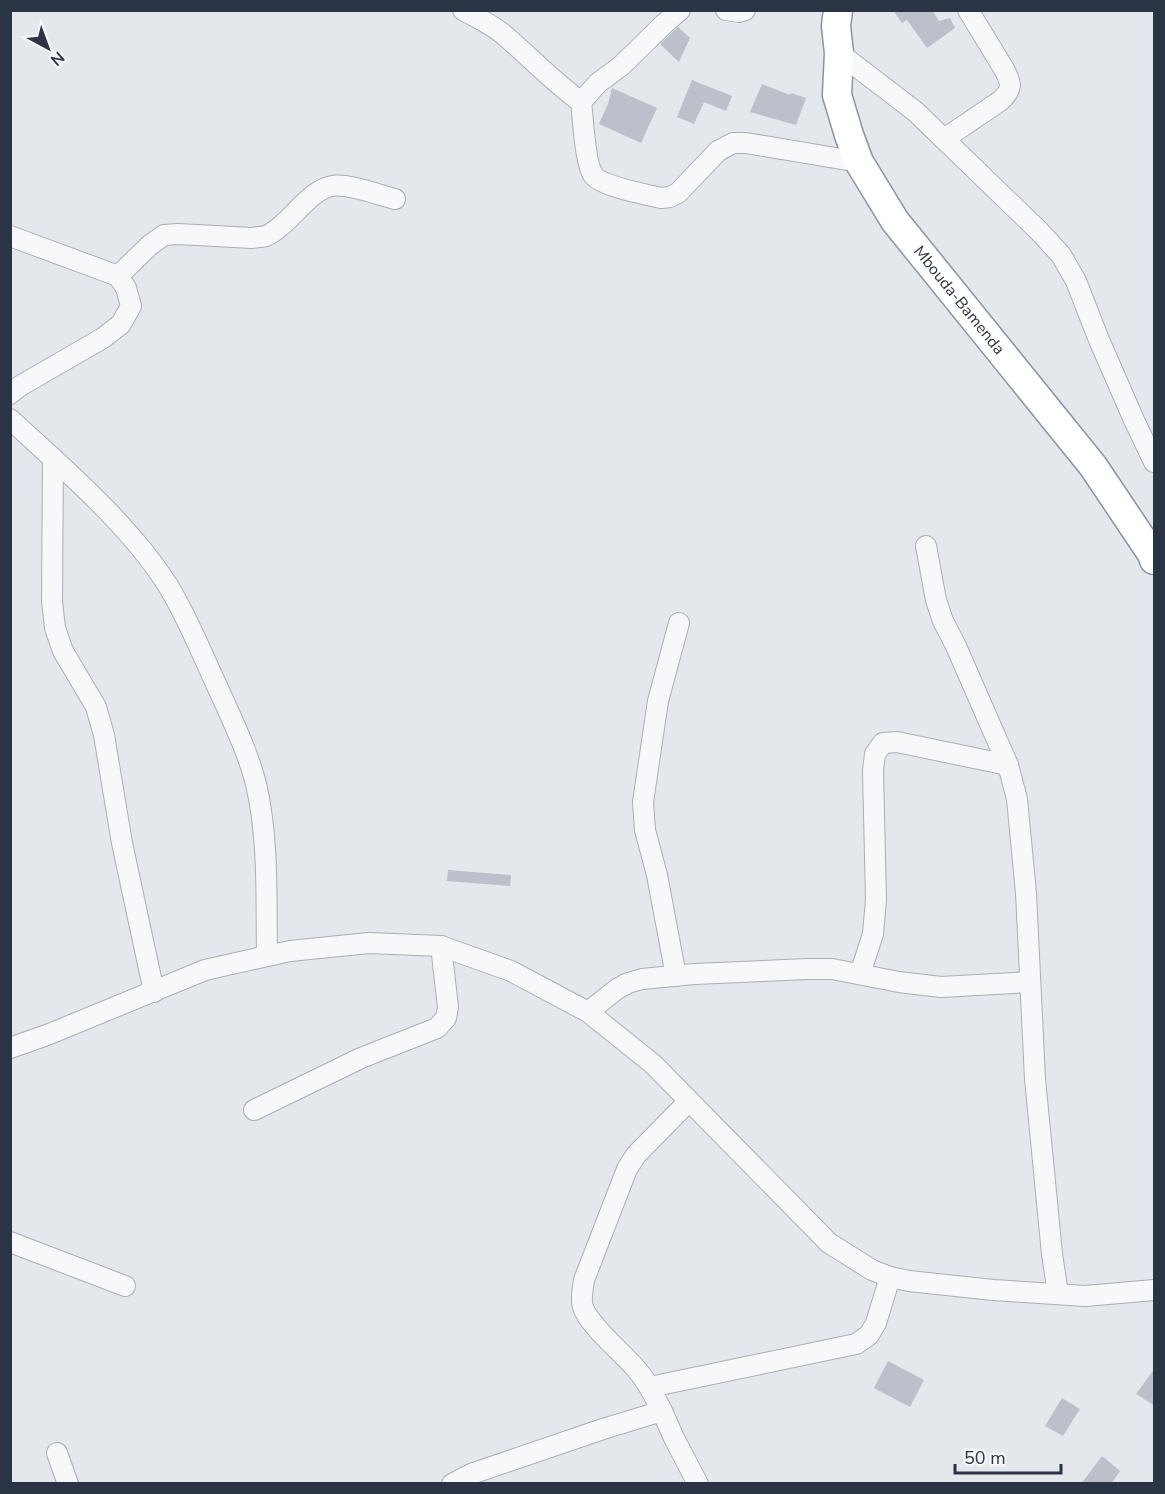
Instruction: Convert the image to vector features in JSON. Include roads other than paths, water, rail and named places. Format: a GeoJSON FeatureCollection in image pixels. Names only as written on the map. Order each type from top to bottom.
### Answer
{"type":"FeatureCollection","features":[{"type":"Feature","properties":{"kind":"highway","name":"Mbouda-Bamenda"},"geometry":{"type":"LineString","coordinates":[[838,10],[836,26],[839,53],[837,95],[859,162],[895,220],[1093,466],[1154,554]]}},
{"type":"Feature","properties":{"kind":"street"},"geometry":{"type":"LineString","coordinates":[[463,10],[503,34],[561,87],[581,102],[588,164],[593,175],[604,183],[661,198],[670,197],[678,193],[718,151],[733,143],[746,143],[859,162]]}},
{"type":"Feature","properties":{"kind":"street"},"geometry":{"type":"LineString","coordinates":[[581,102],[598,83],[621,66],[680,10]]}},
{"type":"Feature","properties":{"kind":"street"},"geometry":{"type":"LineString","coordinates":[[726,10],[739,12],[745,10]]}},
{"type":"Feature","properties":{"kind":"street"},"geometry":{"type":"LineString","coordinates":[[944,139],[1000,101],[1008,94],[1010,87],[1004,69],[968,10]]}},
{"type":"Feature","properties":{"kind":"street"},"geometry":{"type":"LineString","coordinates":[[839,53],[916,112],[1061,255],[1076,281],[1099,340],[1155,462]]}},
{"type":"Feature","properties":{"kind":"street"},"geometry":{"type":"LineString","coordinates":[[118,276],[150,245],[164,235],[264,237],[319,190],[332,186],[343,186],[395,199]]}},
{"type":"Feature","properties":{"kind":"street"},"geometry":{"type":"LineString","coordinates":[[10,236],[118,276],[126,288],[130,306],[121,324],[103,338],[10,394]]}},
{"type":"Feature","properties":{"kind":"street"},"geometry":{"type":"LineString","coordinates":[[10,419],[105,509],[139,546],[167,584],[189,624],[238,733],[255,783],[263,831],[266,870],[267,956]]}},
{"type":"Feature","properties":{"kind":"street"},"geometry":{"type":"LineString","coordinates":[[53,458],[52,601],[55,628],[63,651],[96,707],[104,735],[122,843],[154,992]]}},
{"type":"Feature","properties":{"kind":"street"},"geometry":{"type":"LineString","coordinates":[[926,546],[936,600],[943,621],[1008,765],[1017,800],[1026,893],[1036,1091],[1058,1294]]}},
{"type":"Feature","properties":{"kind":"street"},"geometry":{"type":"LineString","coordinates":[[676,976],[657,875],[645,830],[643,802],[658,701],[679,623]]}},
{"type":"Feature","properties":{"kind":"street"},"geometry":{"type":"LineString","coordinates":[[860,974],[873,934],[876,900],[873,770],[875,754],[883,743],[897,742],[1008,765]]}},
{"type":"Feature","properties":{"kind":"street"},"geometry":{"type":"LineString","coordinates":[[10,1048],[205,970],[290,951],[369,943],[441,946],[511,971],[588,1012],[653,1064],[829,1243],[872,1270],[909,1281],[993,1290],[1085,1296],[1155,1290]]}},
{"type":"Feature","properties":{"kind":"street"},"geometry":{"type":"LineString","coordinates":[[254,1110],[361,1058],[437,1028],[446,1018],[448,1007],[441,946]]}},
{"type":"Feature","properties":{"kind":"street"},"geometry":{"type":"LineString","coordinates":[[588,1012],[628,983],[642,979],[676,976],[832,969],[899,982],[940,987],[1030,982]]}},
{"type":"Feature","properties":{"kind":"street"},"geometry":{"type":"LineString","coordinates":[[689,1101],[636,1155],[627,1169],[584,1280],[581,1297],[583,1309],[592,1322],[650,1387],[698,1484]]}},
{"type":"Feature","properties":{"kind":"street"},"geometry":{"type":"LineString","coordinates":[[10,1242],[125,1286]]}},
{"type":"Feature","properties":{"kind":"street"},"geometry":{"type":"LineString","coordinates":[[650,1387],[856,1344],[869,1335],[876,1323],[890,1277]]}},
{"type":"Feature","properties":{"kind":"street"},"geometry":{"type":"LineString","coordinates":[[452,1484],[471,1474],[662,1411]]}},
{"type":"Feature","properties":{"kind":"street"},"geometry":{"type":"LineString","coordinates":[[57,1453],[69,1484]]}}]}
